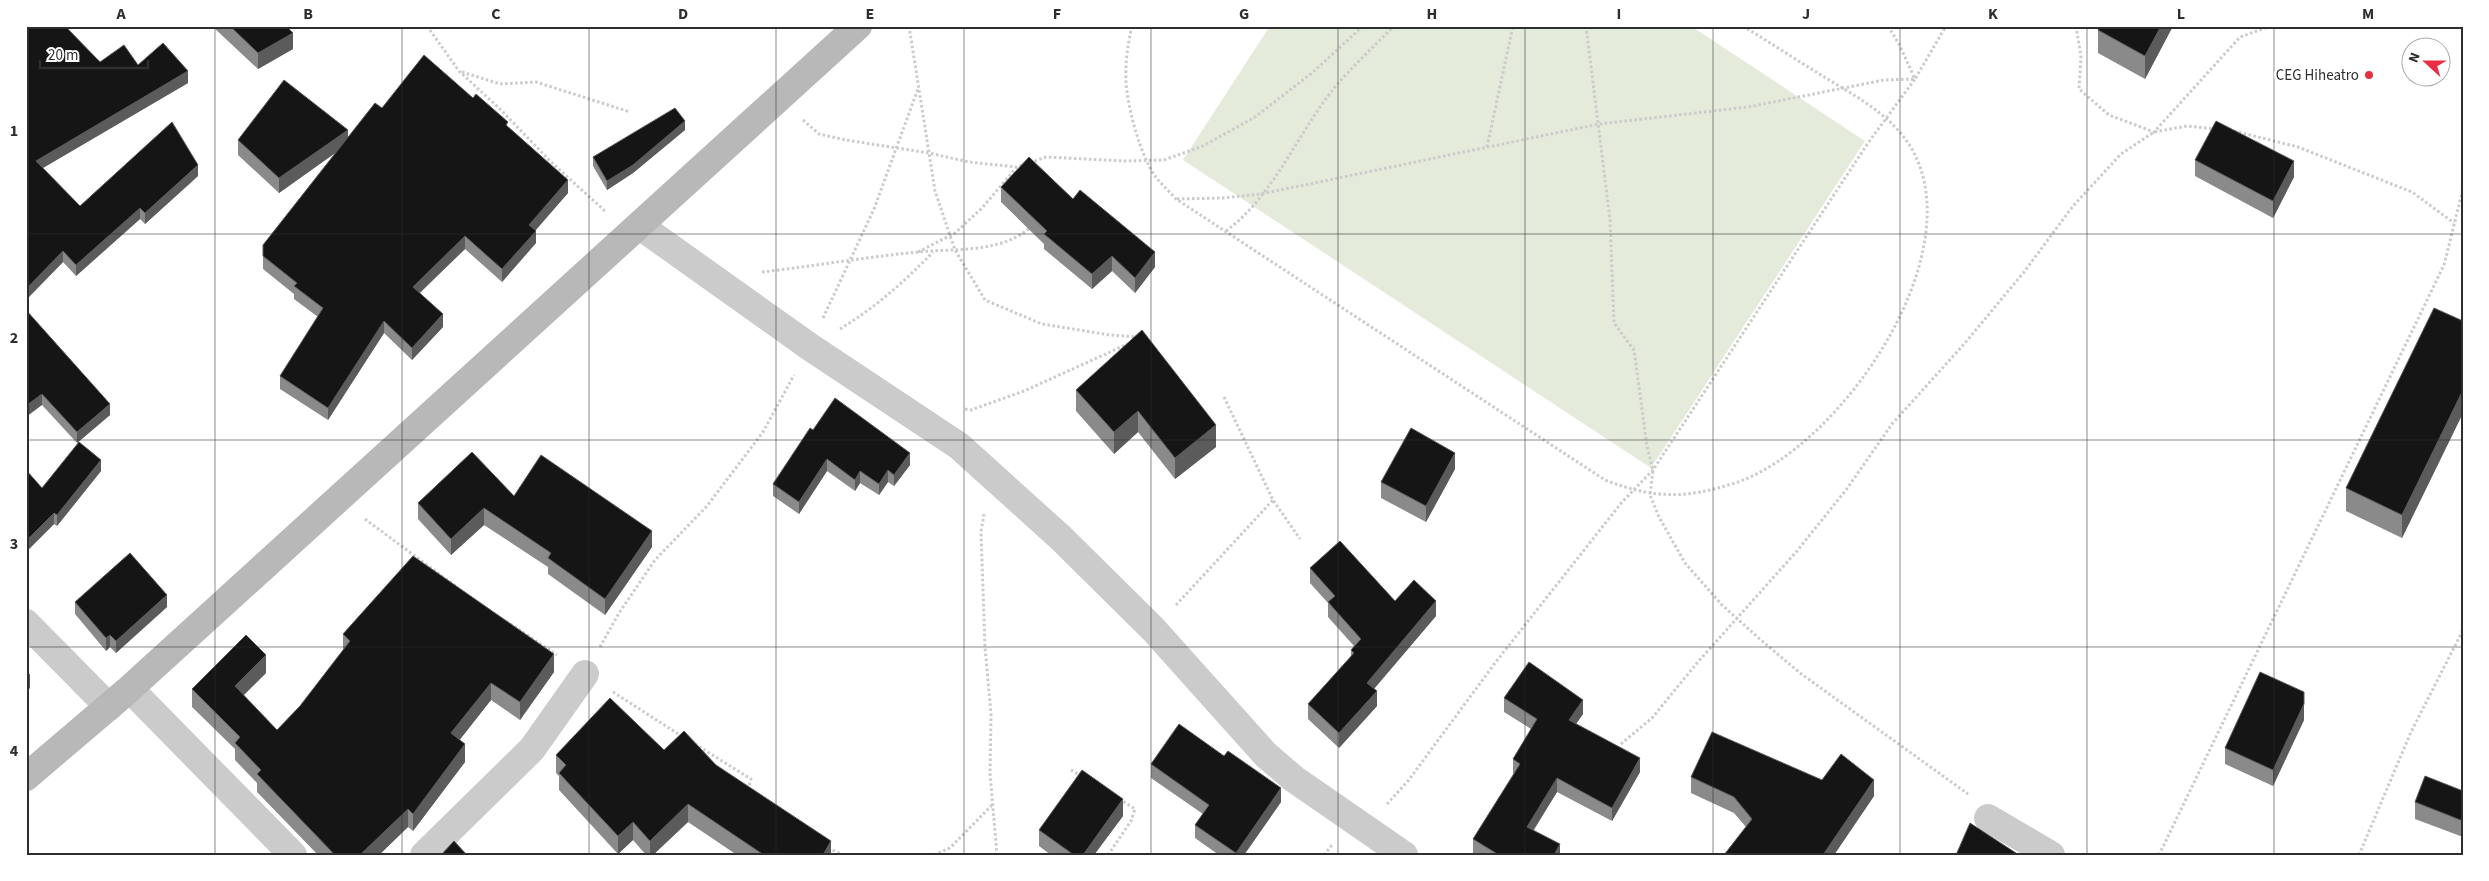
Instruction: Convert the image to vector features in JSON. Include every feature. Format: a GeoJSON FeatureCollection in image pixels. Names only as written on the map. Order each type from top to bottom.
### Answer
{"type":"FeatureCollection","features":[{"type":"Feature","properties":{"kind":"street"},"geometry":{"type":"LineString","coordinates":[[26,777],[130,689],[858,26]]}},
{"type":"Feature","properties":{"kind":"street"},"geometry":{"type":"LineString","coordinates":[[635,231],[719,283],[810,347],[959,446],[1061,538],[1153,629],[1266,756],[1294,779],[1404,855]]}},
{"type":"Feature","properties":{"kind":"street"},"geometry":{"type":"LineString","coordinates":[[26,623],[109,707]]}},
{"type":"Feature","properties":{"kind":"street"},"geometry":{"type":"LineString","coordinates":[[424,855],[532,749],[585,674]]}},
{"type":"Feature","properties":{"kind":"street"},"geometry":{"type":"LineString","coordinates":[[130,689],[294,855]]}},
{"type":"Feature","properties":{"kind":"street"},"geometry":{"type":"LineString","coordinates":[[1988,818],[2050,855]]}},
{"type":"Feature","properties":{"kind":"path"},"geometry":{"type":"LineString","coordinates":[[427,26],[459,71],[501,110],[550,161],[635,231]]}},
{"type":"Feature","properties":{"kind":"path"},"geometry":{"type":"LineString","coordinates":[[909,26],[935,191],[948,237],[985,300],[1042,324],[1110,336],[1142,337],[1024,391],[971,410],[962,409]]}},
{"type":"Feature","properties":{"kind":"path"},"geometry":{"type":"LineString","coordinates":[[1132,26],[1127,50],[1126,80],[1138,135],[1155,176],[1176,199],[1605,480],[1634,492],[1650,495],[1700,492],[1736,482],[1774,463],[1812,435],[1842,404],[1870,369],[1892,332],[1909,293],[1923,246],[1928,221],[1927,195],[1922,170],[1901,132],[1886,117],[1743,26]]}},
{"type":"Feature","properties":{"kind":"path"},"geometry":{"type":"LineString","coordinates":[[1226,231],[1234,225],[1261,194],[1334,88],[1394,26]]}},
{"type":"Feature","properties":{"kind":"path"},"geometry":{"type":"LineString","coordinates":[[1487,147],[1513,26]]}},
{"type":"Feature","properties":{"kind":"path"},"geometry":{"type":"LineString","coordinates":[[1586,26],[1610,220],[1614,323],[1634,350],[1647,446],[1653,470],[1650,495],[1658,517],[1685,563],[1722,605],[1800,673],[1983,805],[1988,818]]}},
{"type":"Feature","properties":{"kind":"path"},"geometry":{"type":"LineString","coordinates":[[1888,26],[1914,79]]}},
{"type":"Feature","properties":{"kind":"path"},"geometry":{"type":"LineString","coordinates":[[1352,819],[1375,818],[1408,781],[1495,663],[1622,502],[1634,492],[1653,470],[1886,117],[1914,79],[1946,26]]}},
{"type":"Feature","properties":{"kind":"path"},"geometry":{"type":"LineString","coordinates":[[2076,26],[2081,57],[2078,90],[2110,115],[2154,132],[2186,126],[2221,130]]}},
{"type":"Feature","properties":{"kind":"path"},"geometry":{"type":"LineString","coordinates":[[1621,744],[1652,718],[1803,543],[1846,490],[1892,424],[2018,279],[2073,206],[2121,154],[2154,132],[2240,37],[2271,26]]}},
{"type":"Feature","properties":{"kind":"path"},"geometry":{"type":"LineString","coordinates":[[780,98],[819,134],[930,153],[969,162],[1016,167],[1046,158],[1164,160],[1203,146],[1255,117],[1312,73],[1362,27]]}},
{"type":"Feature","properties":{"kind":"path"},"geometry":{"type":"LineString","coordinates":[[459,71],[500,84],[536,82],[630,112]]}},
{"type":"Feature","properties":{"kind":"path"},"geometry":{"type":"LineString","coordinates":[[1176,199],[1222,198],[1261,194],[1599,124],[1748,107],[1884,80],[1914,79]]}},
{"type":"Feature","properties":{"kind":"path"},"geometry":{"type":"LineString","coordinates":[[585,674],[619,613],[655,560],[707,506],[763,432],[810,347],[874,209],[919,86]]}},
{"type":"Feature","properties":{"kind":"path"},"geometry":{"type":"LineString","coordinates":[[2230,130],[2298,147],[2412,192],[2454,223]]}},
{"type":"Feature","properties":{"kind":"path"},"geometry":{"type":"LineString","coordinates":[[918,252],[948,237],[982,208],[1016,167]]}},
{"type":"Feature","properties":{"kind":"path"},"geometry":{"type":"LineString","coordinates":[[2159,855],[2444,265],[2463,189]]}},
{"type":"Feature","properties":{"kind":"path"},"geometry":{"type":"LineString","coordinates":[[719,283],[754,273],[918,252],[977,249],[1023,234],[1037,222]]}},
{"type":"Feature","properties":{"kind":"path"},"geometry":{"type":"LineString","coordinates":[[810,347],[864,315],[900,286],[933,251]]}},
{"type":"Feature","properties":{"kind":"path"},"geometry":{"type":"LineString","coordinates":[[1224,397],[1273,500],[1300,539]]}},
{"type":"Feature","properties":{"kind":"path"},"geometry":{"type":"LineString","coordinates":[[992,476],[981,532],[985,647],[991,714],[990,772],[997,855]]}},
{"type":"Feature","properties":{"kind":"path"},"geometry":{"type":"LineString","coordinates":[[337,500],[462,591]]}},
{"type":"Feature","properties":{"kind":"path"},"geometry":{"type":"LineString","coordinates":[[1153,629],[1273,500]]}},
{"type":"Feature","properties":{"kind":"path"},"geometry":{"type":"LineString","coordinates":[[2359,855],[2411,732],[2463,630]]}},
{"type":"Feature","properties":{"kind":"path"},"geometry":{"type":"LineString","coordinates":[[1071,770],[1087,780]]}},
{"type":"Feature","properties":{"kind":"path"},"geometry":{"type":"LineString","coordinates":[[746,795],[751,779]]}},
{"type":"Feature","properties":{"kind":"path"},"geometry":{"type":"LineString","coordinates":[[1108,855],[1131,821],[1135,809],[1119,799]]}},
{"type":"Feature","properties":{"kind":"path"},"geometry":{"type":"LineString","coordinates":[[934,855],[950,848],[993,804]]}},
{"type":"Feature","properties":{"kind":"path"},"geometry":{"type":"LineString","coordinates":[[822,845],[844,855]]}},
{"type":"Feature","properties":{"kind":"green space"},"geometry":{"type":"Polygon","coordinates":[[[1270,26],[1691,26],[1865,141],[1651,468],[1183,160],[1270,26]]]}},
{"type":"Feature","properties":{"kind":"building"},"geometry":{"type":"Polygon","coordinates":[[[26,26],[65,26],[100,62],[124,45],[138,65],[163,43],[188,71],[36,161],[80,206],[172,122],[198,165],[145,213],[140,208],[76,265],[63,251],[26,289],[26,26]]]}},
{"type":"Feature","properties":{"kind":"building"},"geometry":{"type":"Polygon","coordinates":[[[230,26],[286,26],[293,33],[258,53],[230,26]]]}},
{"type":"Feature","properties":{"kind":"building"},"geometry":{"type":"Polygon","coordinates":[[[2100,26],[2161,26],[2145,56],[2098,30],[2100,26]]]}},
{"type":"Feature","properties":{"kind":"building"},"geometry":{"type":"Polygon","coordinates":[[[424,55],[473,98],[476,94],[508,122],[506,125],[568,180],[529,225],[536,231],[502,269],[465,236],[413,287],[443,314],[412,348],[384,321],[328,408],[280,376],[323,308],[294,286],[297,283],[263,256],[263,245],[375,103],[382,108],[424,55]]]}},
{"type":"Feature","properties":{"kind":"building"},"geometry":{"type":"Polygon","coordinates":[[[284,80],[348,130],[279,178],[238,140],[284,80]]]}},
{"type":"Feature","properties":{"kind":"building"},"geometry":{"type":"Polygon","coordinates":[[[675,108],[685,121],[633,165],[607,181],[593,157],[675,108]]]}},
{"type":"Feature","properties":{"kind":"building"},"geometry":{"type":"Polygon","coordinates":[[[2216,121],[2294,161],[2273,201],[2195,160],[2216,121]]]}},
{"type":"Feature","properties":{"kind":"building"},"geometry":{"type":"Polygon","coordinates":[[[1029,157],[1073,199],[1080,190],[1155,252],[1135,278],[1112,256],[1092,274],[1044,234],[1047,231],[1001,187],[1029,157]]]}},
{"type":"Feature","properties":{"kind":"building"},"geometry":{"type":"Polygon","coordinates":[[[2434,308],[2463,321],[2463,390],[2402,515],[2346,488],[2434,308]]]}},
{"type":"Feature","properties":{"kind":"building"},"geometry":{"type":"Polygon","coordinates":[[[26,310],[110,404],[77,432],[42,394],[26,406],[26,310]]]}},
{"type":"Feature","properties":{"kind":"building"},"geometry":{"type":"Polygon","coordinates":[[[1142,330],[1216,425],[1175,458],[1138,411],[1114,432],[1076,390],[1142,330]]]}},
{"type":"Feature","properties":{"kind":"building"},"geometry":{"type":"Polygon","coordinates":[[[835,398],[910,453],[894,475],[888,470],[879,484],[860,471],[855,480],[827,459],[799,502],[773,484],[810,428],[813,430],[835,398]]]}},
{"type":"Feature","properties":{"kind":"building"},"geometry":{"type":"Polygon","coordinates":[[[1411,428],[1455,453],[1426,506],[1381,482],[1411,428]]]}},
{"type":"Feature","properties":{"kind":"building"},"geometry":{"type":"Polygon","coordinates":[[[79,442],[101,460],[57,515],[54,513],[26,541],[26,470],[42,488],[79,442]]]}},
{"type":"Feature","properties":{"kind":"building"},"geometry":{"type":"Polygon","coordinates":[[[472,452],[514,496],[541,455],[652,531],[605,599],[548,558],[551,553],[484,508],[451,539],[418,503],[472,452]]]}},
{"type":"Feature","properties":{"kind":"building"},"geometry":{"type":"Polygon","coordinates":[[[1340,541],[1395,601],[1414,580],[1436,601],[1367,683],[1377,691],[1339,733],[1308,704],[1354,653],[1351,650],[1361,639],[1328,602],[1335,596],[1310,568],[1340,541]]]}},
{"type":"Feature","properties":{"kind":"building"},"geometry":{"type":"Polygon","coordinates":[[[130,553],[167,595],[116,641],[110,635],[106,638],[75,602],[130,553]]]}},
{"type":"Feature","properties":{"kind":"building"},"geometry":{"type":"Polygon","coordinates":[[[413,556],[554,654],[520,702],[491,683],[451,733],[465,744],[413,814],[408,809],[360,855],[335,855],[257,774],[261,770],[235,743],[240,737],[192,689],[246,635],[266,655],[235,686],[277,730],[300,706],[350,641],[343,634],[413,556]]]}},
{"type":"Feature","properties":{"kind":"building"},"geometry":{"type":"Polygon","coordinates":[[[1529,662],[1583,700],[1569,720],[1640,758],[1612,808],[1557,778],[1527,827],[1560,844],[1554,855],[1499,855],[1473,839],[1520,764],[1513,759],[1537,719],[1504,698],[1529,662]]]}},
{"type":"Feature","properties":{"kind":"building"},"geometry":{"type":"Polygon","coordinates":[[[26,671],[30,675],[26,679],[26,671]]]}},
{"type":"Feature","properties":{"kind":"building"},"geometry":{"type":"Polygon","coordinates":[[[2260,672],[2304,692],[2304,704],[2273,770],[2225,748],[2260,672]]]}},
{"type":"Feature","properties":{"kind":"building"},"geometry":{"type":"Polygon","coordinates":[[[610,698],[664,750],[684,731],[716,765],[831,841],[823,855],[764,855],[688,804],[650,841],[633,822],[618,836],[559,773],[566,765],[556,755],[610,698]]]}},
{"type":"Feature","properties":{"kind":"building"},"geometry":{"type":"Polygon","coordinates":[[[1179,724],[1224,756],[1228,751],[1281,788],[1236,853],[1195,825],[1209,805],[1151,764],[1179,724]]]}},
{"type":"Feature","properties":{"kind":"building"},"geometry":{"type":"Polygon","coordinates":[[[1712,732],[1822,780],[1841,754],[1874,780],[1823,855],[1724,855],[1752,819],[1734,797],[1691,777],[1712,732]]]}},
{"type":"Feature","properties":{"kind":"building"},"geometry":{"type":"Polygon","coordinates":[[[1082,770],[1123,799],[1083,855],[1074,855],[1039,830],[1082,770]]]}},
{"type":"Feature","properties":{"kind":"building"},"geometry":{"type":"Polygon","coordinates":[[[2425,776],[2463,791],[2463,821],[2415,802],[2425,776]]]}},
{"type":"Feature","properties":{"kind":"building"},"geometry":{"type":"Polygon","coordinates":[[[1970,823],[2019,855],[1956,855],[1970,823]]]}},
{"type":"Feature","properties":{"kind":"building"},"geometry":{"type":"Polygon","coordinates":[[[454,841],[467,855],[441,855],[454,841]]]}},
{"type":"Feature","properties":{"kind":"place","name":"CEG Hiheatro"},"geometry":{"type":"Point","coordinates":[2369,75]}}]}
